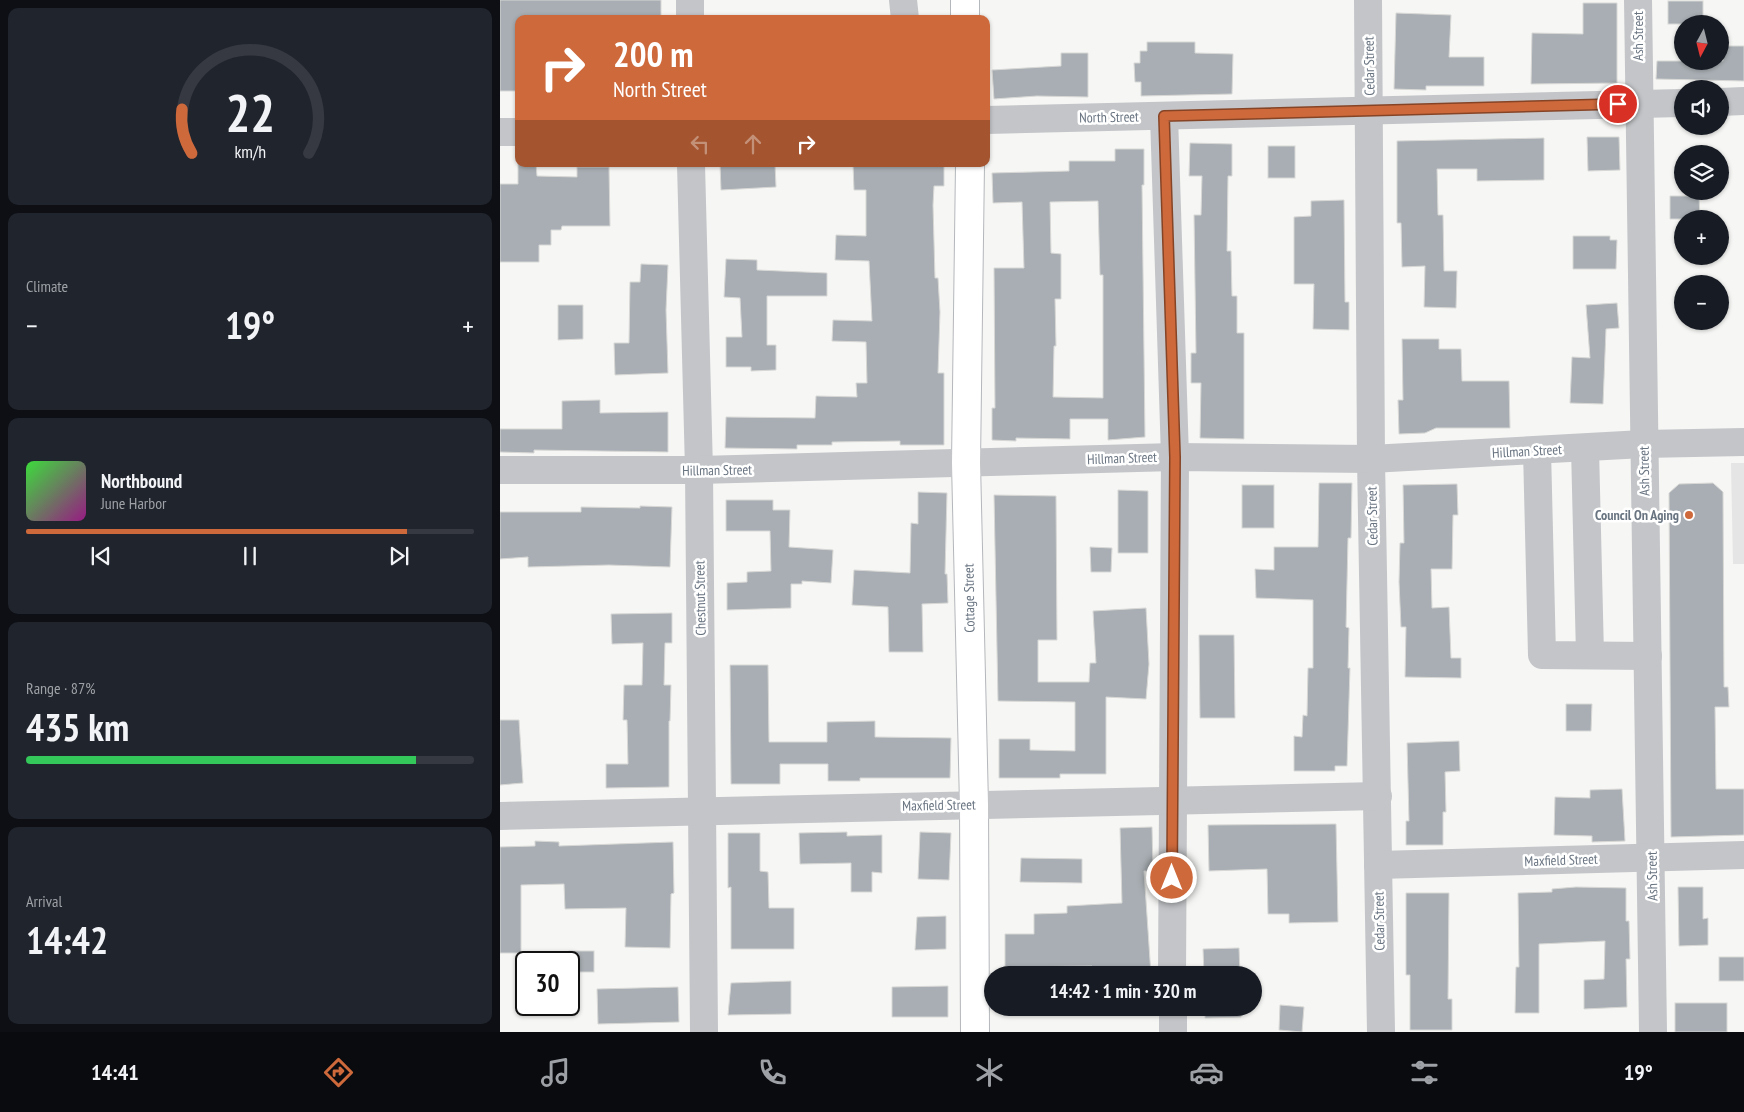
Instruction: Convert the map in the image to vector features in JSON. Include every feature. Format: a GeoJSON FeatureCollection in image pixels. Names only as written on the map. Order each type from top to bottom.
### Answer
{"type":"FeatureCollection","features":[{"type":"Feature","properties":{"kind":"main road"},"geometry":{"type":"LineString","coordinates":[[964,0],[965,15]]}},
{"type":"Feature","properties":{"kind":"main road","name":"Cottage Street"},"geometry":{"type":"LineString","coordinates":[[970,167],[966,463],[974,805],[975,1032]]}},
{"type":"Feature","properties":{"kind":"street"},"geometry":{"type":"LineString","coordinates":[[690,0],[690,15]]}},
{"type":"Feature","properties":{"kind":"street"},"geometry":{"type":"LineString","coordinates":[[903,0],[905,15]]}},
{"type":"Feature","properties":{"kind":"street","name":"Cedar Street"},"geometry":{"type":"LineString","coordinates":[[1368,0],[1371,459],[1381,1032]]}},
{"type":"Feature","properties":{"kind":"street","name":"Ash Street"},"geometry":{"type":"LineString","coordinates":[[1638,0],[1643,444],[1652,857],[1653,1032]]}},
{"type":"Feature","properties":{"kind":"street"},"geometry":{"type":"LineString","coordinates":[[1729,102],[1744,101]]}},
{"type":"Feature","properties":{"kind":"street","name":"North Street"},"geometry":{"type":"LineString","coordinates":[[990,120],[1674,103]]}},
{"type":"Feature","properties":{"kind":"street"},"geometry":{"type":"LineString","coordinates":[[1164,116],[1175,457],[1172,966]]}},
{"type":"Feature","properties":{"kind":"street"},"geometry":{"type":"LineString","coordinates":[[500,132],[515,132]]}},
{"type":"Feature","properties":{"kind":"street","name":"Chestnut Street"},"geometry":{"type":"LineString","coordinates":[[692,167],[699,470],[704,1032]]}},
{"type":"Feature","properties":{"kind":"street","name":"Hillman Street"},"geometry":{"type":"LineString","coordinates":[[500,470],[699,470],[1175,457],[1371,459],[1643,444],[1744,442]]}},
{"type":"Feature","properties":{"kind":"street"},"geometry":{"type":"LineString","coordinates":[[1585,448],[1590,655]]}},
{"type":"Feature","properties":{"kind":"street"},"geometry":{"type":"LineString","coordinates":[[1537,450],[1542,655],[1648,656]]}},
{"type":"Feature","properties":{"kind":"street","name":"Maxfield Street"},"geometry":{"type":"LineString","coordinates":[[500,816],[1378,796]]}},
{"type":"Feature","properties":{"kind":"street","name":"Maxfield Street"},"geometry":{"type":"LineString","coordinates":[[1378,866],[1744,855]]}},
{"type":"Feature","properties":{"kind":"street"},"geometry":{"type":"LineString","coordinates":[[1172,1016],[1173,1032]]}},
{"type":"Feature","properties":{"kind":"shaded area"},"geometry":{"type":"Polygon","coordinates":[[[1731,463],[1744,463],[1744,564],[1733,564],[1731,463]]]}},
{"type":"Feature","properties":{"kind":"building"},"geometry":{"type":"Polygon","coordinates":[[[500,0],[661,0],[661,15],[515,15],[515,91],[500,91],[500,0]]]}},
{"type":"Feature","properties":{"kind":"building"},"geometry":{"type":"Polygon","coordinates":[[[1668,1],[1703,1],[1703,15],[1674,15],[1674,24],[1668,24],[1668,1]]]}},
{"type":"Feature","properties":{"kind":"building"},"geometry":{"type":"Polygon","coordinates":[[[1583,3],[1617,3],[1617,83],[1531,84],[1532,33],[1583,34],[1583,3]]]}},
{"type":"Feature","properties":{"kind":"building"},"geometry":{"type":"Polygon","coordinates":[[[1396,13],[1451,15],[1449,57],[1484,57],[1484,86],[1426,86],[1426,90],[1394,89],[1396,13]]]}},
{"type":"Feature","properties":{"kind":"building"},"geometry":{"type":"Polygon","coordinates":[[[1147,42],[1195,42],[1195,53],[1233,54],[1232,94],[1141,96],[1141,82],[1135,82],[1134,63],[1140,63],[1140,51],[1147,51],[1147,42]]]}},
{"type":"Feature","properties":{"kind":"building"},"geometry":{"type":"Polygon","coordinates":[[[1729,46],[1744,46],[1744,81],[1656,79],[1657,61],[1674,61],[1674,70],[1729,70],[1729,46]]]}},
{"type":"Feature","properties":{"kind":"building"},"geometry":{"type":"Polygon","coordinates":[[[1061,53],[1088,53],[1088,97],[1037,96],[994,99],[992,70],[1061,66],[1061,53]]]}},
{"type":"Feature","properties":{"kind":"building"},"geometry":{"type":"Polygon","coordinates":[[[1587,137],[1619,137],[1620,170],[1588,171],[1587,137]]]}},
{"type":"Feature","properties":{"kind":"building"},"geometry":{"type":"Polygon","coordinates":[[[1544,138],[1544,180],[1477,181],[1477,169],[1437,169],[1438,215],[1443,215],[1444,271],[1457,271],[1456,308],[1424,307],[1425,266],[1402,267],[1401,223],[1397,223],[1397,141],[1544,138]]]}},
{"type":"Feature","properties":{"kind":"building"},"geometry":{"type":"Polygon","coordinates":[[[1190,143],[1232,144],[1232,176],[1228,176],[1227,251],[1231,251],[1232,296],[1237,296],[1237,333],[1244,333],[1244,439],[1200,438],[1201,383],[1191,383],[1191,353],[1196,353],[1194,215],[1201,215],[1202,176],[1189,176],[1190,143]]]}},
{"type":"Feature","properties":{"kind":"building"},"geometry":{"type":"Polygon","coordinates":[[[1268,146],[1295,146],[1295,178],[1268,178],[1268,146]]]}},
{"type":"Feature","properties":{"kind":"building"},"geometry":{"type":"Polygon","coordinates":[[[1115,149],[1144,149],[1144,185],[1142,185],[1145,437],[1108,440],[1108,419],[1070,419],[1070,439],[1016,438],[1016,441],[992,440],[992,408],[995,408],[994,268],[1024,268],[1022,202],[993,203],[992,173],[1069,171],[1069,161],[1115,161],[1115,149]],[[1098,201],[1050,202],[1051,253],[1061,254],[1061,299],[1055,299],[1056,346],[1054,346],[1053,397],[1103,398],[1103,275],[1100,275],[1098,201]]]}},
{"type":"Feature","properties":{"kind":"building"},"geometry":{"type":"Polygon","coordinates":[[[518,167],[536,167],[537,176],[577,177],[577,167],[609,167],[610,226],[562,226],[561,230],[551,230],[551,245],[539,245],[539,262],[500,262],[500,184],[518,184],[518,167]]]}},
{"type":"Feature","properties":{"kind":"building"},"geometry":{"type":"Polygon","coordinates":[[[720,167],[775,167],[776,187],[721,190],[720,167]]]}},
{"type":"Feature","properties":{"kind":"building"},"geometry":{"type":"Polygon","coordinates":[[[853,167],[944,167],[944,186],[934,186],[933,205],[935,278],[938,278],[940,312],[938,373],[944,373],[944,445],[900,445],[900,441],[832,442],[832,445],[797,445],[797,449],[725,448],[726,417],[815,418],[816,396],[857,397],[856,383],[867,383],[866,342],[832,341],[833,320],[872,321],[869,261],[835,260],[836,235],[866,236],[866,190],[854,190],[853,167]]]}},
{"type":"Feature","properties":{"kind":"building"},"geometry":{"type":"Polygon","coordinates":[[[1670,196],[1674,196],[1674,200],[1699,200],[1700,210],[1674,210],[1674,219],[1670,219],[1670,196]]]}},
{"type":"Feature","properties":{"kind":"building"},"geometry":{"type":"Polygon","coordinates":[[[1344,200],[1345,302],[1349,302],[1349,330],[1313,329],[1314,284],[1294,284],[1294,217],[1311,216],[1311,201],[1344,200]]]}},
{"type":"Feature","properties":{"kind":"building"},"geometry":{"type":"Polygon","coordinates":[[[1573,236],[1610,236],[1610,240],[1617,240],[1616,269],[1573,269],[1573,236]]]}},
{"type":"Feature","properties":{"kind":"building"},"geometry":{"type":"Polygon","coordinates":[[[726,259],[757,260],[757,270],[827,273],[827,296],[767,296],[767,345],[776,345],[776,370],[751,371],[751,367],[726,367],[726,337],[742,337],[740,298],[724,297],[726,259]]]}},
{"type":"Feature","properties":{"kind":"building"},"geometry":{"type":"Polygon","coordinates":[[[641,264],[668,265],[666,310],[668,373],[615,375],[614,343],[629,343],[630,282],[640,282],[641,264]]]}},
{"type":"Feature","properties":{"kind":"building"},"geometry":{"type":"Polygon","coordinates":[[[1617,303],[1619,328],[1606,329],[1603,404],[1570,403],[1572,357],[1590,358],[1586,305],[1617,303]]]}},
{"type":"Feature","properties":{"kind":"building"},"geometry":{"type":"Polygon","coordinates":[[[558,305],[583,305],[583,339],[558,340],[558,305]]]}},
{"type":"Feature","properties":{"kind":"building"},"geometry":{"type":"Polygon","coordinates":[[[1402,339],[1439,339],[1439,349],[1461,349],[1462,381],[1509,381],[1510,428],[1436,428],[1425,433],[1399,434],[1398,400],[1403,400],[1402,339]]]}},
{"type":"Feature","properties":{"kind":"building"},"geometry":{"type":"Polygon","coordinates":[[[600,400],[600,413],[668,412],[668,452],[534,450],[534,453],[500,452],[500,429],[562,429],[562,401],[600,400]]]}},
{"type":"Feature","properties":{"kind":"building"},"geometry":{"type":"Polygon","coordinates":[[[1319,483],[1352,483],[1351,538],[1348,538],[1346,627],[1349,628],[1348,668],[1350,668],[1347,766],[1335,766],[1335,771],[1294,771],[1294,736],[1302,737],[1303,715],[1307,716],[1308,668],[1313,668],[1313,600],[1256,598],[1255,569],[1274,570],[1274,547],[1318,547],[1319,483]]]}},
{"type":"Feature","properties":{"kind":"building"},"geometry":{"type":"Polygon","coordinates":[[[1713,483],[1723,492],[1724,687],[1728,687],[1729,707],[1715,707],[1716,789],[1744,789],[1744,835],[1671,837],[1669,493],[1679,484],[1713,483]]]}},
{"type":"Feature","properties":{"kind":"building"},"geometry":{"type":"Polygon","coordinates":[[[1457,484],[1458,515],[1453,515],[1452,569],[1431,569],[1432,608],[1449,607],[1451,658],[1461,658],[1461,678],[1405,677],[1406,627],[1401,627],[1399,582],[1400,543],[1404,543],[1403,485],[1457,484]]]}},
{"type":"Feature","properties":{"kind":"building"},"geometry":{"type":"Polygon","coordinates":[[[1242,485],[1274,485],[1274,528],[1242,528],[1242,485]]]}},
{"type":"Feature","properties":{"kind":"building"},"geometry":{"type":"Polygon","coordinates":[[[1118,490],[1148,491],[1148,553],[1118,553],[1118,490]]]}},
{"type":"Feature","properties":{"kind":"building"},"geometry":{"type":"Polygon","coordinates":[[[918,492],[947,493],[945,574],[947,574],[948,603],[922,604],[923,652],[889,652],[888,607],[852,605],[854,570],[910,573],[911,523],[918,524],[918,492]]]}},
{"type":"Feature","properties":{"kind":"building"},"geometry":{"type":"Polygon","coordinates":[[[994,495],[1056,496],[1057,640],[1038,640],[1038,682],[1089,682],[1090,663],[1096,663],[1093,611],[1146,608],[1149,664],[1146,699],[1106,697],[1106,774],[1060,774],[1060,778],[999,778],[999,739],[1030,739],[1030,750],[1075,751],[1075,702],[998,701],[994,495]]]}},
{"type":"Feature","properties":{"kind":"building"},"geometry":{"type":"Polygon","coordinates":[[[726,500],[773,500],[773,510],[790,510],[789,547],[833,550],[831,583],[802,581],[802,584],[791,584],[791,608],[727,610],[727,583],[747,582],[747,572],[771,571],[770,531],[726,531],[726,500]]]}},
{"type":"Feature","properties":{"kind":"building"},"geometry":{"type":"Polygon","coordinates":[[[640,506],[672,507],[670,567],[609,565],[528,567],[528,557],[500,559],[500,512],[581,512],[581,507],[640,508],[640,506]]]}},
{"type":"Feature","properties":{"kind":"building"},"geometry":{"type":"Polygon","coordinates":[[[1090,547],[1112,548],[1111,572],[1091,572],[1090,547]]]}},
{"type":"Feature","properties":{"kind":"building"},"geometry":{"type":"Polygon","coordinates":[[[672,613],[672,643],[665,643],[664,685],[671,685],[669,787],[606,788],[606,764],[628,764],[627,720],[623,720],[624,685],[642,685],[643,643],[612,644],[611,614],[672,613]]]}},
{"type":"Feature","properties":{"kind":"building"},"geometry":{"type":"Polygon","coordinates":[[[1199,635],[1234,635],[1235,718],[1200,718],[1199,635]]]}},
{"type":"Feature","properties":{"kind":"building"},"geometry":{"type":"Polygon","coordinates":[[[730,665],[768,665],[769,742],[827,742],[827,722],[875,721],[875,737],[951,738],[950,778],[860,778],[860,781],[828,781],[828,764],[780,764],[780,784],[731,784],[730,665]]]}},
{"type":"Feature","properties":{"kind":"building"},"geometry":{"type":"Polygon","coordinates":[[[1566,704],[1592,704],[1591,731],[1566,731],[1566,704]]]}},
{"type":"Feature","properties":{"kind":"building"},"geometry":{"type":"Polygon","coordinates":[[[500,720],[519,720],[523,783],[500,785],[500,720]]]}},
{"type":"Feature","properties":{"kind":"building"},"geometry":{"type":"Polygon","coordinates":[[[1459,741],[1460,771],[1445,772],[1446,812],[1443,812],[1443,845],[1406,845],[1406,821],[1409,821],[1407,743],[1459,741]]]}},
{"type":"Feature","properties":{"kind":"building"},"geometry":{"type":"Polygon","coordinates":[[[1622,789],[1625,841],[1592,842],[1592,836],[1554,835],[1555,797],[1590,798],[1590,790],[1622,789]]]}},
{"type":"Feature","properties":{"kind":"building"},"geometry":{"type":"Polygon","coordinates":[[[1336,824],[1338,922],[1289,923],[1289,914],[1268,914],[1267,869],[1209,871],[1208,825],[1336,824]]]}},
{"type":"Feature","properties":{"kind":"building"},"geometry":{"type":"Polygon","coordinates":[[[1152,827],[1153,871],[1144,871],[1150,966],[1005,966],[1005,934],[1034,934],[1034,914],[1067,913],[1067,906],[1122,903],[1120,828],[1152,827]]]}},
{"type":"Feature","properties":{"kind":"building"},"geometry":{"type":"Polygon","coordinates":[[[847,832],[847,836],[882,835],[882,873],[872,872],[872,892],[851,892],[851,863],[800,864],[799,833],[847,832]]]}},
{"type":"Feature","properties":{"kind":"building"},"geometry":{"type":"Polygon","coordinates":[[[920,832],[951,833],[949,880],[918,879],[920,832]]]}},
{"type":"Feature","properties":{"kind":"building"},"geometry":{"type":"Polygon","coordinates":[[[728,833],[760,833],[760,871],[768,872],[769,908],[794,908],[794,949],[731,949],[731,887],[728,888],[728,833]]]}},
{"type":"Feature","properties":{"kind":"building"},"geometry":{"type":"Polygon","coordinates":[[[535,841],[559,842],[559,846],[673,842],[674,893],[671,894],[670,948],[625,947],[626,908],[565,909],[564,884],[521,885],[521,951],[500,953],[500,847],[535,846],[535,841]]]}},
{"type":"Feature","properties":{"kind":"building"},"geometry":{"type":"Polygon","coordinates":[[[1021,858],[1082,859],[1082,883],[1020,882],[1021,858]]]}},
{"type":"Feature","properties":{"kind":"building"},"geometry":{"type":"Polygon","coordinates":[[[1576,887],[1626,888],[1626,921],[1629,921],[1630,959],[1626,959],[1627,1007],[1584,1009],[1584,980],[1604,979],[1605,941],[1539,944],[1539,1013],[1515,1013],[1516,967],[1519,967],[1518,893],[1552,892],[1552,889],[1576,887]]]}},
{"type":"Feature","properties":{"kind":"building"},"geometry":{"type":"Polygon","coordinates":[[[1678,887],[1703,887],[1703,919],[1708,918],[1708,945],[1679,946],[1678,887]]]}},
{"type":"Feature","properties":{"kind":"building"},"geometry":{"type":"Polygon","coordinates":[[[1406,893],[1449,893],[1448,999],[1452,999],[1452,1030],[1410,1030],[1410,975],[1406,975],[1406,893]]]}},
{"type":"Feature","properties":{"kind":"building"},"geometry":{"type":"Polygon","coordinates":[[[946,916],[946,949],[915,950],[917,917],[946,916]]]}},
{"type":"Feature","properties":{"kind":"building"},"geometry":{"type":"Polygon","coordinates":[[[1239,948],[1240,966],[1204,966],[1203,949],[1239,948]]]}},
{"type":"Feature","properties":{"kind":"building"},"geometry":{"type":"Polygon","coordinates":[[[580,951],[594,951],[594,972],[580,972],[580,951]]]}},
{"type":"Feature","properties":{"kind":"building"},"geometry":{"type":"Polygon","coordinates":[[[1719,957],[1744,957],[1744,981],[1719,981],[1719,957]]]}},
{"type":"Feature","properties":{"kind":"building"},"geometry":{"type":"Polygon","coordinates":[[[791,981],[791,1014],[728,1015],[731,983],[791,981]]]}},
{"type":"Feature","properties":{"kind":"building"},"geometry":{"type":"Polygon","coordinates":[[[948,986],[948,1017],[892,1017],[892,987],[948,986]]]}},
{"type":"Feature","properties":{"kind":"building"},"geometry":{"type":"Polygon","coordinates":[[[678,987],[679,1022],[598,1024],[597,989],[678,987]]]}},
{"type":"Feature","properties":{"kind":"building"},"geometry":{"type":"Polygon","coordinates":[[[1675,1003],[1727,1003],[1727,1032],[1675,1032],[1675,1003]]]}},
{"type":"Feature","properties":{"kind":"building"},"geometry":{"type":"Polygon","coordinates":[[[1280,1005],[1304,1007],[1302,1032],[1279,1030],[1280,1005]]]}},
{"type":"Feature","properties":{"kind":"building"},"geometry":{"type":"Polygon","coordinates":[[[1205,1016],[1241,1016],[1241,1017],[1205,1018],[1205,1016]]]}},
{"type":"Feature","properties":{"kind":"place","name":"Council On Aging"},"geometry":{"type":"Point","coordinates":[1689,515]}},
{"type":"Feature","properties":{"kind":"route"},"geometry":{"type":"LineString","coordinates":[[1172,878],[1175,457],[1164,116],[1618,104]]}}]}
